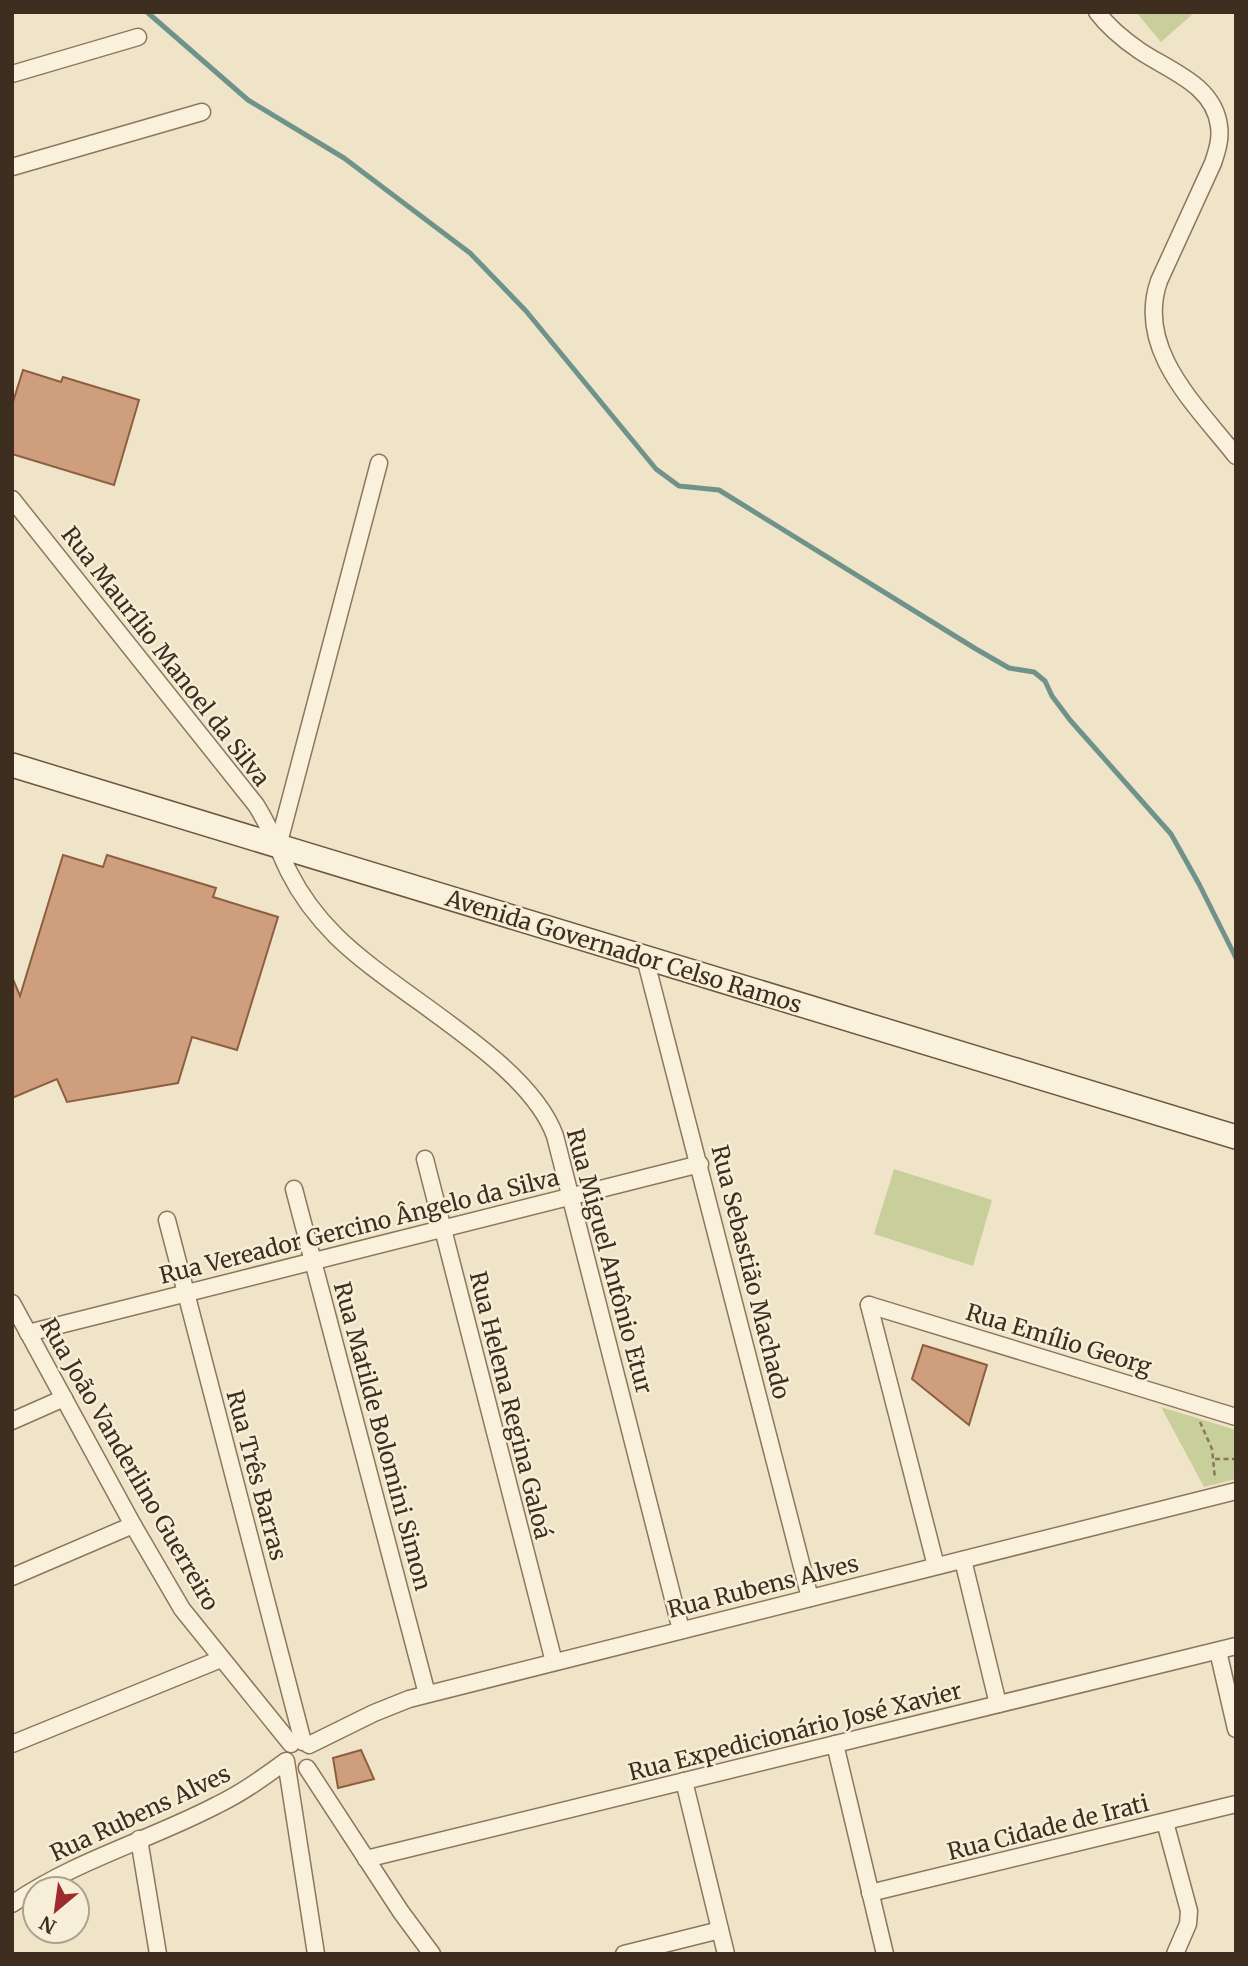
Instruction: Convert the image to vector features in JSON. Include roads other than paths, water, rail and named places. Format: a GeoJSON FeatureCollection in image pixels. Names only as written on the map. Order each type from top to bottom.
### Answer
{"type":"FeatureCollection","features":[{"type":"Feature","properties":{"kind":"main road","name":"Avenida Governador Celso Ramos"},"geometry":{"type":"LineString","coordinates":[[12,765],[1236,1137]]}},
{"type":"Feature","properties":{"kind":"street"},"geometry":{"type":"LineString","coordinates":[[1097,12],[1109,28],[1124,40],[1195,85],[1209,99],[1216,112],[1220,128],[1213,163],[1159,281],[1154,295],[1153,314],[1158,347],[1166,364],[1236,456]]}},
{"type":"Feature","properties":{"kind":"street"},"geometry":{"type":"LineString","coordinates":[[12,74],[138,37]]}},
{"type":"Feature","properties":{"kind":"street"},"geometry":{"type":"LineString","coordinates":[[12,167],[202,112]]}},
{"type":"Feature","properties":{"kind":"street"},"geometry":{"type":"LineString","coordinates":[[278,846],[379,463]]}},
{"type":"Feature","properties":{"kind":"street","name":"Rua Maurílio Manoel da Silva"},"geometry":{"type":"LineString","coordinates":[[12,499],[256,805],[278,846]]}},
{"type":"Feature","properties":{"kind":"street","name":"Rua Miguel Antônio Etur"},"geometry":{"type":"LineString","coordinates":[[278,846],[301,893],[337,937],[381,975],[471,1041],[538,1104],[547,1117],[555,1136],[681,1630]]}},
{"type":"Feature","properties":{"kind":"street","name":"Rua Sebastião Machado"},"geometry":{"type":"LineString","coordinates":[[645,958],[810,1598]]}},
{"type":"Feature","properties":{"kind":"street","name":"Rua Helena Regina Galoá"},"geometry":{"type":"LineString","coordinates":[[425,1159],[554,1662]]}},
{"type":"Feature","properties":{"kind":"street","name":"Rua Vereador Gercino Ângelo da Silva"},"geometry":{"type":"LineString","coordinates":[[29,1333],[700,1164]]}},
{"type":"Feature","properties":{"kind":"street","name":"Rua Matilde Bolomini Simon"},"geometry":{"type":"LineString","coordinates":[[294,1189],[427,1694]]}},
{"type":"Feature","properties":{"kind":"street","name":"Rua Três Barras"},"geometry":{"type":"LineString","coordinates":[[167,1220],[301,1744]]}},
{"type":"Feature","properties":{"kind":"street","name":"Rua João Vanderlino Guerreiro"},"geometry":{"type":"LineString","coordinates":[[12,1303],[133,1525],[183,1609],[221,1659],[301,1744]]}},
{"type":"Feature","properties":{"kind":"street","name":"Rua Emílio Georg"},"geometry":{"type":"LineString","coordinates":[[936,1566],[869,1305],[1236,1418]]}},
{"type":"Feature","properties":{"kind":"street"},"geometry":{"type":"LineString","coordinates":[[12,1421],[64,1398]]}},
{"type":"Feature","properties":{"kind":"street","name":"Rua Rubens Alves"},"geometry":{"type":"LineString","coordinates":[[301,1744],[392,1705],[427,1694],[1236,1491]]}},
{"type":"Feature","properties":{"kind":"street"},"geometry":{"type":"LineString","coordinates":[[12,1577],[133,1525]]}},
{"type":"Feature","properties":{"kind":"street"},"geometry":{"type":"LineString","coordinates":[[963,1560],[998,1704]]}},
{"type":"Feature","properties":{"kind":"street","name":"Rua Expedicionário José Xavier"},"geometry":{"type":"LineString","coordinates":[[366,1859],[1236,1646]]}},
{"type":"Feature","properties":{"kind":"street"},"geometry":{"type":"LineString","coordinates":[[1218,1651],[1236,1729]]}},
{"type":"Feature","properties":{"kind":"street"},"geometry":{"type":"LineString","coordinates":[[12,1744],[221,1659]]}},
{"type":"Feature","properties":{"kind":"street"},"geometry":{"type":"LineString","coordinates":[[286,1761],[295,1770],[307,1768],[314,1757],[301,1744],[285,1752],[286,1761],[316,1954]]}},
{"type":"Feature","properties":{"kind":"street"},"geometry":{"type":"LineString","coordinates":[[835,1744],[885,1954]]}},
{"type":"Feature","properties":{"kind":"street","name":"Rua Rubens Alves"},"geometry":{"type":"LineString","coordinates":[[12,1904],[50,1880],[216,1806],[286,1761]]}},
{"type":"Feature","properties":{"kind":"street"},"geometry":{"type":"LineString","coordinates":[[307,1768],[432,1954]]}},
{"type":"Feature","properties":{"kind":"street"},"geometry":{"type":"LineString","coordinates":[[684,1781],[726,1954]]}},
{"type":"Feature","properties":{"kind":"street","name":"Rua Cidade de Irati"},"geometry":{"type":"LineString","coordinates":[[870,1893],[1236,1804]]}},
{"type":"Feature","properties":{"kind":"street"},"geometry":{"type":"LineString","coordinates":[[1165,1822],[1189,1911],[1188,1924],[1175,1954]]}},
{"type":"Feature","properties":{"kind":"street"},"geometry":{"type":"LineString","coordinates":[[139,1839],[158,1954]]}},
{"type":"Feature","properties":{"kind":"street"},"geometry":{"type":"LineString","coordinates":[[624,1954],[720,1930]]}},
{"type":"Feature","properties":{"kind":"waterway"},"geometry":{"type":"LineString","coordinates":[[147,12],[248,100],[344,158],[470,253],[526,311],[656,469],[679,486],[719,490],[976,649],[1009,668],[1034,672],[1045,681],[1052,696],[1070,720],[1171,834],[1236,958]]}}]}
